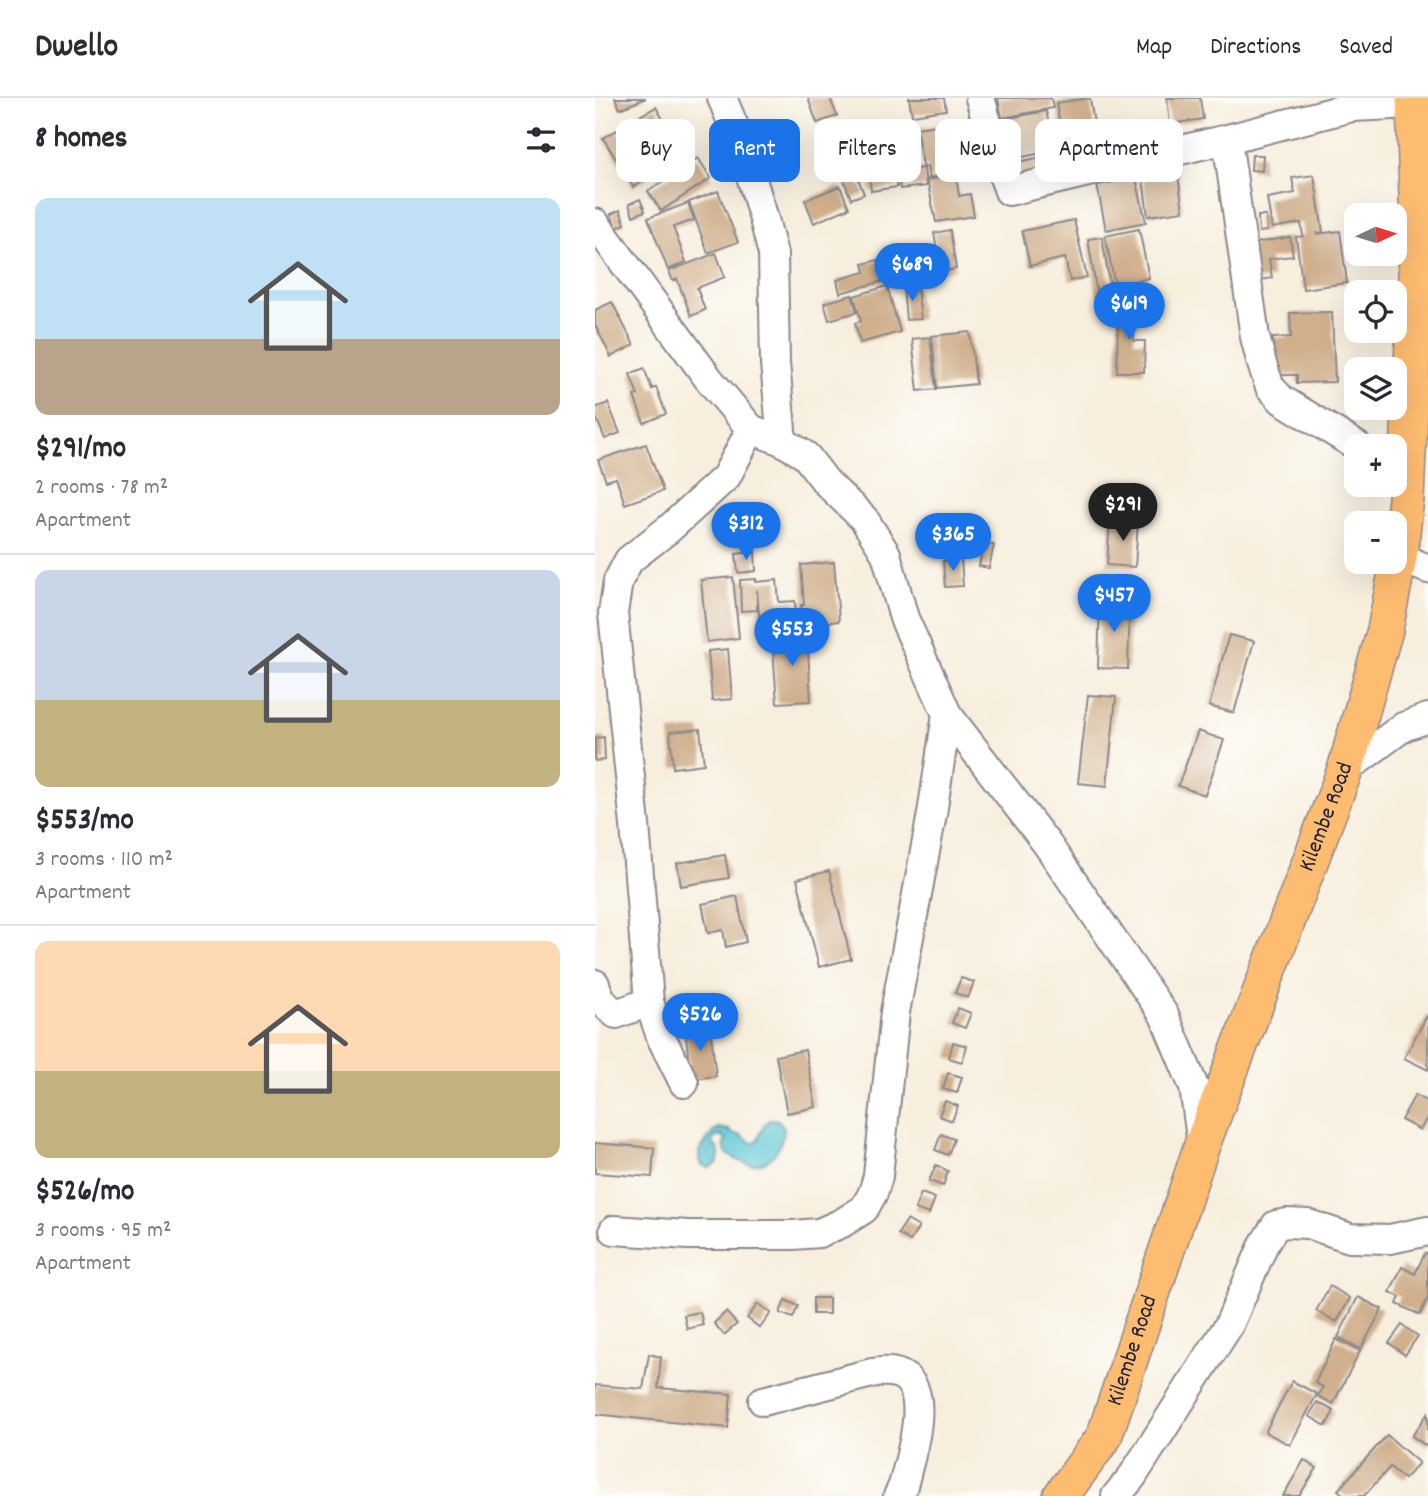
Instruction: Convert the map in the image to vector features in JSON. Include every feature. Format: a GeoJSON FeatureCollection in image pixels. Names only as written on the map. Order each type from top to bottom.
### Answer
{"type":"FeatureCollection","features":[{"type":"Feature","properties":{"kind":"main road","name":"Kilembe Road"},"geometry":{"type":"LineString","coordinates":[[1404,434],[1423,229],[1414,101]]}},
{"type":"Feature","properties":{"kind":"main road","name":"Kilembe Road"},"geometry":{"type":"LineString","coordinates":[[1061,1496],[1104,1437],[1202,1145],[1345,769],[1385,631],[1414,563],[1400,497]]}},
{"type":"Feature","properties":{"kind":"street"},"geometry":{"type":"LineString","coordinates":[[722,98],[741,143],[773,254],[775,363],[782,441]]}},
{"type":"Feature","properties":{"kind":"street"},"geometry":{"type":"LineString","coordinates":[[980,98],[1009,191],[1352,107],[1414,101]]}},
{"type":"Feature","properties":{"kind":"street"},"geometry":{"type":"LineString","coordinates":[[1227,139],[1255,337],[1270,387],[1282,400],[1344,438]]}},
{"type":"Feature","properties":{"kind":"street"},"geometry":{"type":"LineString","coordinates":[[595,223],[708,378],[751,429],[782,441],[806,456],[826,482],[864,519],[886,554],[904,618],[947,714],[1047,844],[1164,1015],[1194,1087],[1202,1145]]}},
{"type":"Feature","properties":{"kind":"street"},"geometry":{"type":"LineString","coordinates":[[684,1083],[662,1039],[649,1002],[635,825],[613,613],[618,581],[629,560],[670,528],[726,477],[751,429]]}},
{"type":"Feature","properties":{"kind":"street"},"geometry":{"type":"LineString","coordinates":[[614,1230],[688,1235],[793,1236],[819,1233],[842,1223],[863,1209],[879,1176],[895,1012],[932,814],[947,714]]}},
{"type":"Feature","properties":{"kind":"street"},"geometry":{"type":"LineString","coordinates":[[1345,769],[1403,727],[1428,718]]}},
{"type":"Feature","properties":{"kind":"street"},"geometry":{"type":"LineString","coordinates":[[595,984],[606,1007],[616,1014],[649,1002]]}},
{"type":"Feature","properties":{"kind":"street"},"geometry":{"type":"LineString","coordinates":[[1116,1496],[1132,1477],[1229,1325],[1264,1244],[1276,1225],[1308,1224],[1350,1238],[1390,1239],[1428,1230]]}},
{"type":"Feature","properties":{"kind":"street"},"geometry":{"type":"LineString","coordinates":[[763,1401],[886,1370],[899,1373],[908,1381],[916,1398],[918,1417],[898,1496]]}},
{"type":"Feature","properties":{"kind":"water"},"geometry":{"type":"Polygon","coordinates":[[[770,1119],[778,1120],[784,1128],[781,1143],[768,1160],[755,1164],[739,1161],[726,1153],[726,1139],[720,1135],[714,1138],[712,1143],[719,1152],[717,1164],[709,1168],[702,1165],[699,1151],[718,1128],[740,1134],[751,1143],[757,1141],[764,1125],[770,1119]]]}},
{"type":"Feature","properties":{"kind":"building"},"geometry":{"type":"Polygon","coordinates":[[[615,98],[646,98],[620,109],[615,98]]]}},
{"type":"Feature","properties":{"kind":"building"},"geometry":{"type":"Polygon","coordinates":[[[808,98],[830,98],[837,116],[816,119],[808,98]]]}},
{"type":"Feature","properties":{"kind":"building"},"geometry":{"type":"Polygon","coordinates":[[[909,98],[944,98],[946,110],[912,115],[909,98]]]}},
{"type":"Feature","properties":{"kind":"building"},"geometry":{"type":"Polygon","coordinates":[[[998,98],[1051,98],[1053,108],[1002,118],[998,98]]]}},
{"type":"Feature","properties":{"kind":"building"},"geometry":{"type":"Polygon","coordinates":[[[1090,98],[1093,119],[1059,119],[1056,103],[1090,98]]]}},
{"type":"Feature","properties":{"kind":"building"},"geometry":{"type":"Polygon","coordinates":[[[1167,98],[1200,98],[1203,119],[1183,122],[1183,119],[1169,119],[1167,98]]]}},
{"type":"Feature","properties":{"kind":"building"},"geometry":{"type":"Polygon","coordinates":[[[656,107],[663,119],[634,119],[656,107]]]}},
{"type":"Feature","properties":{"kind":"building"},"geometry":{"type":"Polygon","coordinates":[[[1046,111],[1048,119],[1035,119],[1035,154],[1021,157],[1021,119],[1010,118],[1046,111]]]}},
{"type":"Feature","properties":{"kind":"building"},"geometry":{"type":"Polygon","coordinates":[[[935,125],[935,177],[929,178],[927,166],[923,166],[921,127],[935,125]]]}},
{"type":"Feature","properties":{"kind":"building"},"geometry":{"type":"Polygon","coordinates":[[[616,131],[616,159],[603,138],[616,131]]]}},
{"type":"Feature","properties":{"kind":"building"},"geometry":{"type":"Polygon","coordinates":[[[1252,155],[1263,155],[1262,171],[1251,170],[1252,155]]]}},
{"type":"Feature","properties":{"kind":"building"},"geometry":{"type":"Polygon","coordinates":[[[698,158],[709,179],[661,211],[648,191],[662,182],[695,182],[695,160],[698,158]]]}},
{"type":"Feature","properties":{"kind":"building"},"geometry":{"type":"Polygon","coordinates":[[[1035,159],[1035,177],[1021,180],[1021,161],[1035,159]]]}},
{"type":"Feature","properties":{"kind":"building"},"geometry":{"type":"Polygon","coordinates":[[[921,168],[924,168],[926,186],[900,189],[899,182],[921,182],[921,168]]]}},
{"type":"Feature","properties":{"kind":"building"},"geometry":{"type":"Polygon","coordinates":[[[1314,175],[1323,232],[1316,234],[1340,231],[1347,280],[1344,283],[1303,289],[1296,237],[1303,236],[1301,223],[1272,228],[1267,198],[1295,193],[1292,178],[1314,175]]]}},
{"type":"Feature","properties":{"kind":"building"},"geometry":{"type":"Polygon","coordinates":[[[927,180],[957,182],[959,196],[970,194],[974,216],[936,222],[927,180]]]}},
{"type":"Feature","properties":{"kind":"building"},"geometry":{"type":"Polygon","coordinates":[[[630,182],[642,182],[633,187],[630,182]]]}},
{"type":"Feature","properties":{"kind":"building"},"geometry":{"type":"Polygon","coordinates":[[[845,182],[859,182],[864,194],[851,199],[845,182]]]}},
{"type":"Feature","properties":{"kind":"building"},"geometry":{"type":"Polygon","coordinates":[[[870,182],[896,182],[897,187],[871,191],[870,182]]]}},
{"type":"Feature","properties":{"kind":"building"},"geometry":{"type":"Polygon","coordinates":[[[1137,182],[1146,222],[1106,230],[1097,185],[1137,182]]]}},
{"type":"Feature","properties":{"kind":"building"},"geometry":{"type":"Polygon","coordinates":[[[1143,182],[1179,182],[1183,211],[1148,216],[1143,182]]]}},
{"type":"Feature","properties":{"kind":"building"},"geometry":{"type":"Polygon","coordinates":[[[840,186],[849,208],[814,223],[805,200],[840,186]]]}},
{"type":"Feature","properties":{"kind":"building"},"geometry":{"type":"Polygon","coordinates":[[[718,191],[738,242],[708,253],[689,202],[718,191]]]}},
{"type":"Feature","properties":{"kind":"building"},"geometry":{"type":"Polygon","coordinates":[[[640,199],[645,211],[633,216],[629,204],[640,199]]]}},
{"type":"Feature","properties":{"kind":"building"},"geometry":{"type":"Polygon","coordinates":[[[688,203],[694,220],[673,227],[686,262],[668,270],[648,218],[688,203]]]}},
{"type":"Feature","properties":{"kind":"building"},"geometry":{"type":"Polygon","coordinates":[[[620,210],[625,224],[616,228],[611,214],[620,210]]]}},
{"type":"Feature","properties":{"kind":"building"},"geometry":{"type":"Polygon","coordinates":[[[1258,216],[1266,216],[1267,231],[1259,232],[1258,216]]]}},
{"type":"Feature","properties":{"kind":"building"},"geometry":{"type":"Polygon","coordinates":[[[1074,220],[1087,277],[1070,281],[1065,258],[1030,266],[1022,231],[1074,220]]]}},
{"type":"Feature","properties":{"kind":"building"},"geometry":{"type":"Polygon","coordinates":[[[1139,229],[1149,278],[1115,285],[1105,236],[1139,229]]]}},
{"type":"Feature","properties":{"kind":"building"},"geometry":{"type":"Polygon","coordinates":[[[950,230],[956,269],[941,272],[934,233],[950,230]]]}},
{"type":"Feature","properties":{"kind":"building"},"geometry":{"type":"Polygon","coordinates":[[[1102,237],[1111,292],[1097,295],[1088,239],[1102,237]]]}},
{"type":"Feature","properties":{"kind":"building"},"geometry":{"type":"Polygon","coordinates":[[[1290,237],[1293,256],[1269,259],[1272,278],[1255,281],[1249,244],[1290,237]]]}},
{"type":"Feature","properties":{"kind":"building"},"geometry":{"type":"Polygon","coordinates":[[[716,253],[725,277],[697,288],[705,310],[691,316],[677,279],[673,281],[669,271],[716,253]]]}},
{"type":"Feature","properties":{"kind":"building"},"geometry":{"type":"Polygon","coordinates":[[[934,254],[937,272],[914,276],[912,258],[934,254]]]}},
{"type":"Feature","properties":{"kind":"building"},"geometry":{"type":"Polygon","coordinates":[[[878,260],[884,281],[840,293],[837,280],[865,272],[863,264],[878,260]]]}},
{"type":"Feature","properties":{"kind":"building"},"geometry":{"type":"Polygon","coordinates":[[[887,286],[900,332],[860,343],[855,323],[861,321],[854,296],[887,286]]]}},
{"type":"Feature","properties":{"kind":"building"},"geometry":{"type":"Polygon","coordinates":[[[917,286],[921,319],[906,320],[903,287],[917,286]]]}},
{"type":"Feature","properties":{"kind":"building"},"geometry":{"type":"Polygon","coordinates":[[[852,295],[857,312],[829,320],[824,303],[852,295]]]}},
{"type":"Feature","properties":{"kind":"building"},"geometry":{"type":"Polygon","coordinates":[[[612,302],[634,345],[611,357],[595,325],[595,310],[612,302]]]}},
{"type":"Feature","properties":{"kind":"building"},"geometry":{"type":"Polygon","coordinates":[[[1118,304],[1135,304],[1134,341],[1145,341],[1144,372],[1117,372],[1118,304]]]}},
{"type":"Feature","properties":{"kind":"building"},"geometry":{"type":"Polygon","coordinates":[[[1332,312],[1335,382],[1297,383],[1297,375],[1274,375],[1273,338],[1291,337],[1290,313],[1332,312]]]}},
{"type":"Feature","properties":{"kind":"building"},"geometry":{"type":"Polygon","coordinates":[[[970,332],[976,384],[937,388],[932,336],[970,332]]]}},
{"type":"Feature","properties":{"kind":"building"},"geometry":{"type":"Polygon","coordinates":[[[930,337],[936,389],[918,391],[912,339],[930,337]]]}},
{"type":"Feature","properties":{"kind":"building"},"geometry":{"type":"Polygon","coordinates":[[[644,368],[652,389],[656,387],[666,414],[644,423],[634,396],[638,395],[630,374],[644,368]]]}},
{"type":"Feature","properties":{"kind":"building"},"geometry":{"type":"Polygon","coordinates":[[[608,403],[620,433],[605,439],[595,415],[595,408],[608,403]]]}},
{"type":"Feature","properties":{"kind":"building"},"geometry":{"type":"Polygon","coordinates":[[[646,444],[663,491],[625,504],[616,478],[606,481],[598,460],[646,444]]]}},
{"type":"Feature","properties":{"kind":"building"},"geometry":{"type":"Polygon","coordinates":[[[1110,519],[1138,520],[1135,567],[1107,565],[1110,519]]]}},
{"type":"Feature","properties":{"kind":"building"},"geometry":{"type":"Polygon","coordinates":[[[956,533],[971,534],[969,553],[954,551],[956,533]]]}},
{"type":"Feature","properties":{"kind":"building"},"geometry":{"type":"Polygon","coordinates":[[[984,543],[994,545],[989,568],[979,566],[984,543]]]}},
{"type":"Feature","properties":{"kind":"building"},"geometry":{"type":"Polygon","coordinates":[[[755,552],[756,571],[738,573],[736,554],[755,552]]]}},
{"type":"Feature","properties":{"kind":"building"},"geometry":{"type":"Polygon","coordinates":[[[961,559],[963,586],[945,587],[943,561],[961,559]]]}},
{"type":"Feature","properties":{"kind":"building"},"geometry":{"type":"Polygon","coordinates":[[[834,562],[839,621],[803,625],[801,565],[834,562]]]}},
{"type":"Feature","properties":{"kind":"building"},"geometry":{"type":"Polygon","coordinates":[[[733,577],[739,638],[707,642],[701,580],[733,577]]]}},
{"type":"Feature","properties":{"kind":"building"},"geometry":{"type":"Polygon","coordinates":[[[756,579],[756,582],[777,580],[779,602],[795,601],[796,623],[760,626],[757,590],[757,610],[741,611],[740,580],[756,579]]]}},
{"type":"Feature","properties":{"kind":"building"},"geometry":{"type":"Polygon","coordinates":[[[1100,599],[1130,601],[1128,669],[1098,668],[1100,599]]]}},
{"type":"Feature","properties":{"kind":"building"},"geometry":{"type":"Polygon","coordinates":[[[807,633],[811,701],[777,703],[772,635],[807,633]]]}},
{"type":"Feature","properties":{"kind":"building"},"geometry":{"type":"Polygon","coordinates":[[[1229,635],[1254,641],[1234,713],[1209,706],[1229,635]]]}},
{"type":"Feature","properties":{"kind":"building"},"geometry":{"type":"Polygon","coordinates":[[[728,649],[732,699],[712,701],[708,651],[728,649]]]}},
{"type":"Feature","properties":{"kind":"building"},"geometry":{"type":"Polygon","coordinates":[[[1088,695],[1116,697],[1107,786],[1078,783],[1088,695]]]}},
{"type":"Feature","properties":{"kind":"building"},"geometry":{"type":"Polygon","coordinates":[[[700,729],[704,764],[673,768],[670,732],[700,729]]]}},
{"type":"Feature","properties":{"kind":"building"},"geometry":{"type":"Polygon","coordinates":[[[1198,731],[1224,740],[1205,795],[1178,786],[1198,731]]]}},
{"type":"Feature","properties":{"kind":"building"},"geometry":{"type":"Polygon","coordinates":[[[604,737],[605,760],[595,761],[595,738],[604,737]]]}},
{"type":"Feature","properties":{"kind":"building"},"geometry":{"type":"Polygon","coordinates":[[[725,855],[729,878],[681,886],[677,863],[725,855]]]}},
{"type":"Feature","properties":{"kind":"building"},"geometry":{"type":"Polygon","coordinates":[[[829,871],[851,959],[819,967],[797,879],[829,871]]]}},
{"type":"Feature","properties":{"kind":"building"},"geometry":{"type":"Polygon","coordinates":[[[737,896],[746,942],[726,947],[723,930],[708,933],[702,904],[737,896]]]}},
{"type":"Feature","properties":{"kind":"building"},"geometry":{"type":"Polygon","coordinates":[[[961,978],[974,982],[968,998],[955,993],[961,978]]]}},
{"type":"Feature","properties":{"kind":"building"},"geometry":{"type":"Polygon","coordinates":[[[958,1008],[971,1013],[965,1028],[952,1023],[958,1008]]]}},
{"type":"Feature","properties":{"kind":"building"},"geometry":{"type":"Polygon","coordinates":[[[1428,1014],[1428,1070],[1404,1058],[1428,1014]]]}},
{"type":"Feature","properties":{"kind":"building"},"geometry":{"type":"Polygon","coordinates":[[[710,1025],[716,1076],[687,1080],[689,1063],[685,1028],[710,1025]]]}},
{"type":"Feature","properties":{"kind":"building"},"geometry":{"type":"Polygon","coordinates":[[[953,1042],[967,1046],[962,1062],[949,1058],[953,1042]]]}},
{"type":"Feature","properties":{"kind":"building"},"geometry":{"type":"Polygon","coordinates":[[[805,1050],[816,1107],[787,1113],[776,1056],[805,1050]]]}},
{"type":"Feature","properties":{"kind":"building"},"geometry":{"type":"Polygon","coordinates":[[[948,1073],[962,1077],[957,1093],[943,1089],[948,1073]]]}},
{"type":"Feature","properties":{"kind":"building"},"geometry":{"type":"Polygon","coordinates":[[[1415,1095],[1428,1102],[1428,1116],[1420,1130],[1401,1120],[1415,1095]]]}},
{"type":"Feature","properties":{"kind":"building"},"geometry":{"type":"Polygon","coordinates":[[[945,1101],[958,1106],[952,1121],[939,1116],[945,1101]]]}},
{"type":"Feature","properties":{"kind":"building"},"geometry":{"type":"Polygon","coordinates":[[[941,1134],[954,1139],[948,1155],[935,1150],[941,1134]]]}},
{"type":"Feature","properties":{"kind":"building"},"geometry":{"type":"Polygon","coordinates":[[[595,1143],[654,1148],[652,1177],[595,1173],[595,1143]]]}},
{"type":"Feature","properties":{"kind":"building"},"geometry":{"type":"Polygon","coordinates":[[[936,1165],[948,1171],[943,1186],[929,1181],[936,1165]]]}},
{"type":"Feature","properties":{"kind":"building"},"geometry":{"type":"Polygon","coordinates":[[[921,1193],[935,1198],[929,1214],[915,1209],[921,1193]]]}},
{"type":"Feature","properties":{"kind":"building"},"geometry":{"type":"Polygon","coordinates":[[[907,1220],[919,1227],[910,1241],[898,1234],[907,1220]]]}},
{"type":"Feature","properties":{"kind":"building"},"geometry":{"type":"Polygon","coordinates":[[[1425,1253],[1428,1254],[1428,1298],[1420,1315],[1397,1304],[1400,1297],[1390,1292],[1402,1267],[1415,1274],[1425,1253]]]}},
{"type":"Feature","properties":{"kind":"building"},"geometry":{"type":"Polygon","coordinates":[[[1330,1286],[1350,1298],[1337,1322],[1316,1311],[1330,1286]]]}},
{"type":"Feature","properties":{"kind":"building"},"geometry":{"type":"Polygon","coordinates":[[[1358,1297],[1382,1309],[1361,1349],[1338,1337],[1358,1297]]]}},
{"type":"Feature","properties":{"kind":"building"},"geometry":{"type":"Polygon","coordinates":[[[813,1298],[829,1298],[829,1314],[813,1314],[813,1298]]]}},
{"type":"Feature","properties":{"kind":"building"},"geometry":{"type":"Polygon","coordinates":[[[785,1300],[798,1306],[793,1318],[780,1313],[785,1300]]]}},
{"type":"Feature","properties":{"kind":"building"},"geometry":{"type":"Polygon","coordinates":[[[758,1304],[771,1313],[760,1328],[747,1318],[758,1304]]]}},
{"type":"Feature","properties":{"kind":"building"},"geometry":{"type":"Polygon","coordinates":[[[700,1312],[703,1325],[687,1329],[684,1315],[700,1312]]]}},
{"type":"Feature","properties":{"kind":"building"},"geometry":{"type":"Polygon","coordinates":[[[726,1312],[737,1324],[724,1335],[714,1323],[726,1312]]]}},
{"type":"Feature","properties":{"kind":"building"},"geometry":{"type":"Polygon","coordinates":[[[1402,1325],[1418,1336],[1405,1355],[1389,1343],[1402,1325]]]}},
{"type":"Feature","properties":{"kind":"building"},"geometry":{"type":"Polygon","coordinates":[[[1336,1339],[1360,1351],[1333,1404],[1318,1396],[1323,1387],[1315,1383],[1336,1339]]]}},
{"type":"Feature","properties":{"kind":"building"},"geometry":{"type":"Polygon","coordinates":[[[649,1354],[661,1357],[658,1388],[731,1394],[728,1428],[595,1414],[595,1385],[643,1389],[649,1354]]]}},
{"type":"Feature","properties":{"kind":"building"},"geometry":{"type":"Polygon","coordinates":[[[1292,1381],[1317,1394],[1290,1445],[1265,1432],[1292,1381]]]}},
{"type":"Feature","properties":{"kind":"building"},"geometry":{"type":"Polygon","coordinates":[[[1317,1402],[1334,1411],[1326,1426],[1309,1416],[1317,1402]]]}},
{"type":"Feature","properties":{"kind":"building"},"geometry":{"type":"Polygon","coordinates":[[[1428,1413],[1428,1447],[1412,1436],[1428,1413]]]}},
{"type":"Feature","properties":{"kind":"building"},"geometry":{"type":"Polygon","coordinates":[[[1387,1435],[1419,1463],[1404,1479],[1390,1467],[1364,1496],[1345,1496],[1338,1490],[1387,1435]]]}},
{"type":"Feature","properties":{"kind":"building"},"geometry":{"type":"Polygon","coordinates":[[[1304,1460],[1317,1468],[1299,1496],[1283,1496],[1304,1460]]]}}]}
